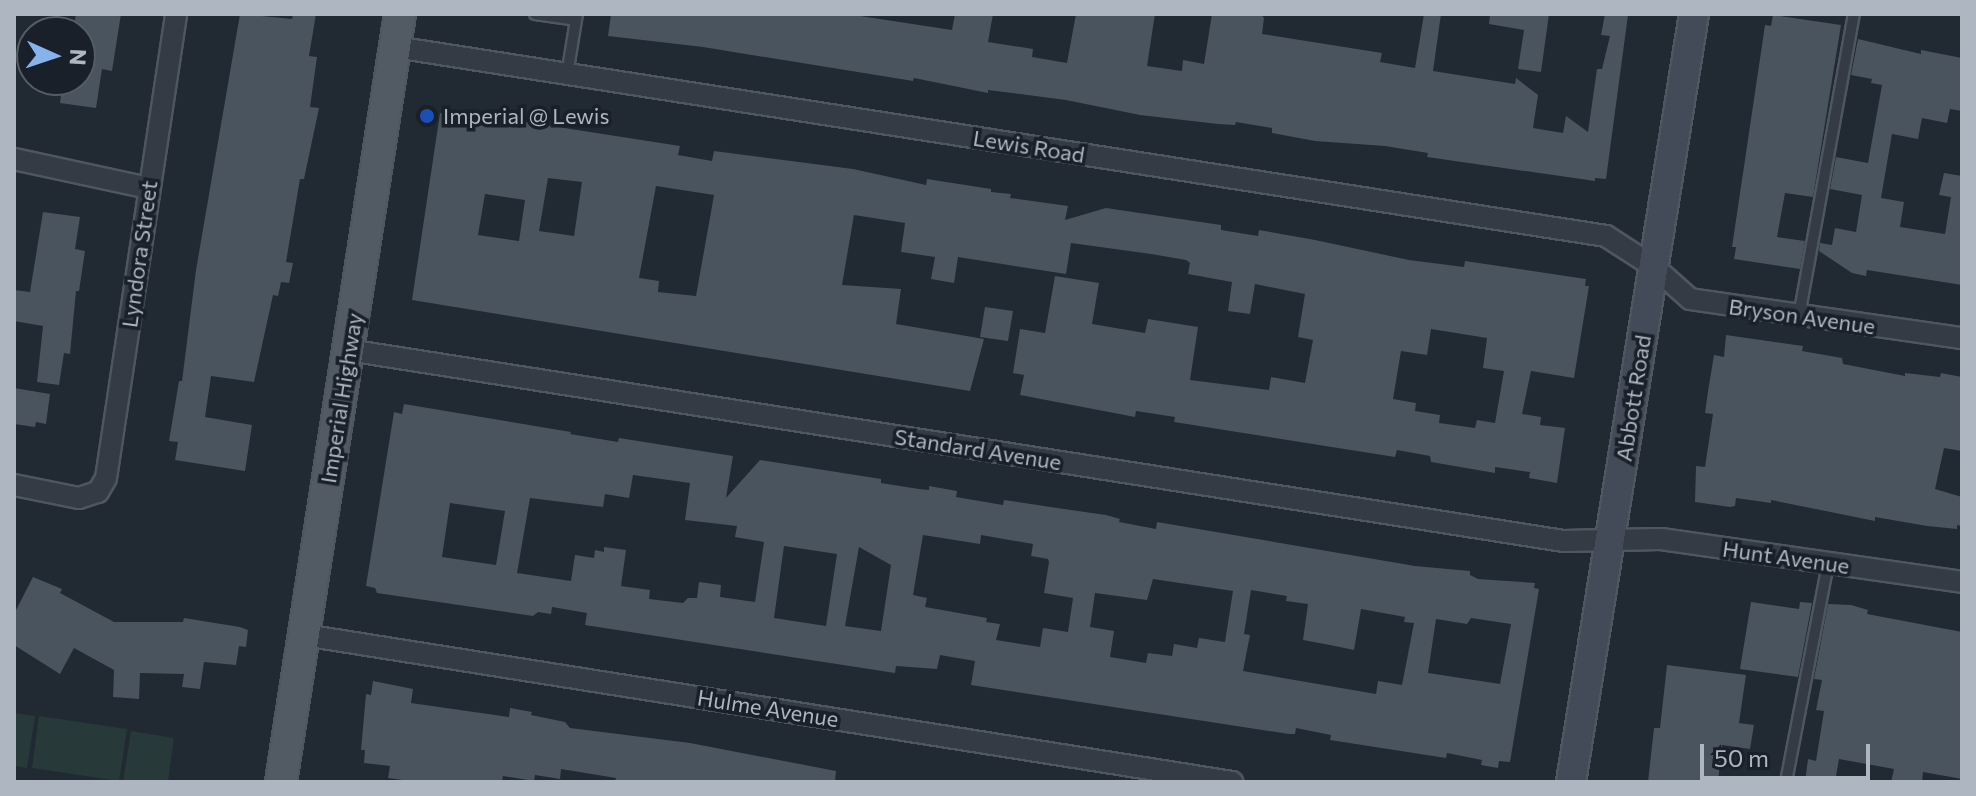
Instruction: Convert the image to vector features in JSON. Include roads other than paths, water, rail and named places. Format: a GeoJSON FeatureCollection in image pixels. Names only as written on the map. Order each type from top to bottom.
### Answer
{"type":"FeatureCollection","features":[{"type":"Feature","properties":{"kind":"main road","name":"Imperial Highway"},"geometry":{"type":"LineString","coordinates":[[281,782],[400,14]]}},
{"type":"Feature","properties":{"kind":"street","name":"Lyndora Street"},"geometry":{"type":"LineString","coordinates":[[14,485],[79,498],[98,492],[106,478],[176,14]]}},
{"type":"Feature","properties":{"kind":"street","name":"Abbott Road"},"geometry":{"type":"LineString","coordinates":[[1571,782],[1694,14]]}},
{"type":"Feature","properties":{"kind":"street","name":"Lewis Road"},"geometry":{"type":"LineString","coordinates":[[395,47],[1606,236],[1654,267]]}},
{"type":"Feature","properties":{"kind":"street"},"geometry":{"type":"LineString","coordinates":[[14,159],[148,188]]}},
{"type":"Feature","properties":{"kind":"street","name":"Bryson Avenue"},"geometry":{"type":"LineString","coordinates":[[1654,267],[1690,299],[1962,338]]}},
{"type":"Feature","properties":{"kind":"street","name":"Standard Avenue"},"geometry":{"type":"LineString","coordinates":[[348,350],[1563,541],[1609,541]]}},
{"type":"Feature","properties":{"kind":"street","name":"Hunt Avenue"},"geometry":{"type":"LineString","coordinates":[[1609,541],[1661,539],[1962,582]]}},
{"type":"Feature","properties":{"kind":"street","name":"Hulme Avenue"},"geometry":{"type":"LineString","coordinates":[[304,635],[1232,782]]}},
{"type":"Feature","properties":{"kind":"lane"},"geometry":{"type":"LineString","coordinates":[[535,14],[577,17],[567,75]]}},
{"type":"Feature","properties":{"kind":"lane"},"geometry":{"type":"LineString","coordinates":[[1799,316],[1854,14]]}},
{"type":"Feature","properties":{"kind":"lane"},"geometry":{"type":"LineString","coordinates":[[1786,782],[1828,564]]}},
{"type":"Feature","properties":{"kind":"place","name":"Imperial @ Lewis"},"geometry":{"type":"Point","coordinates":[427,116]}}]}
